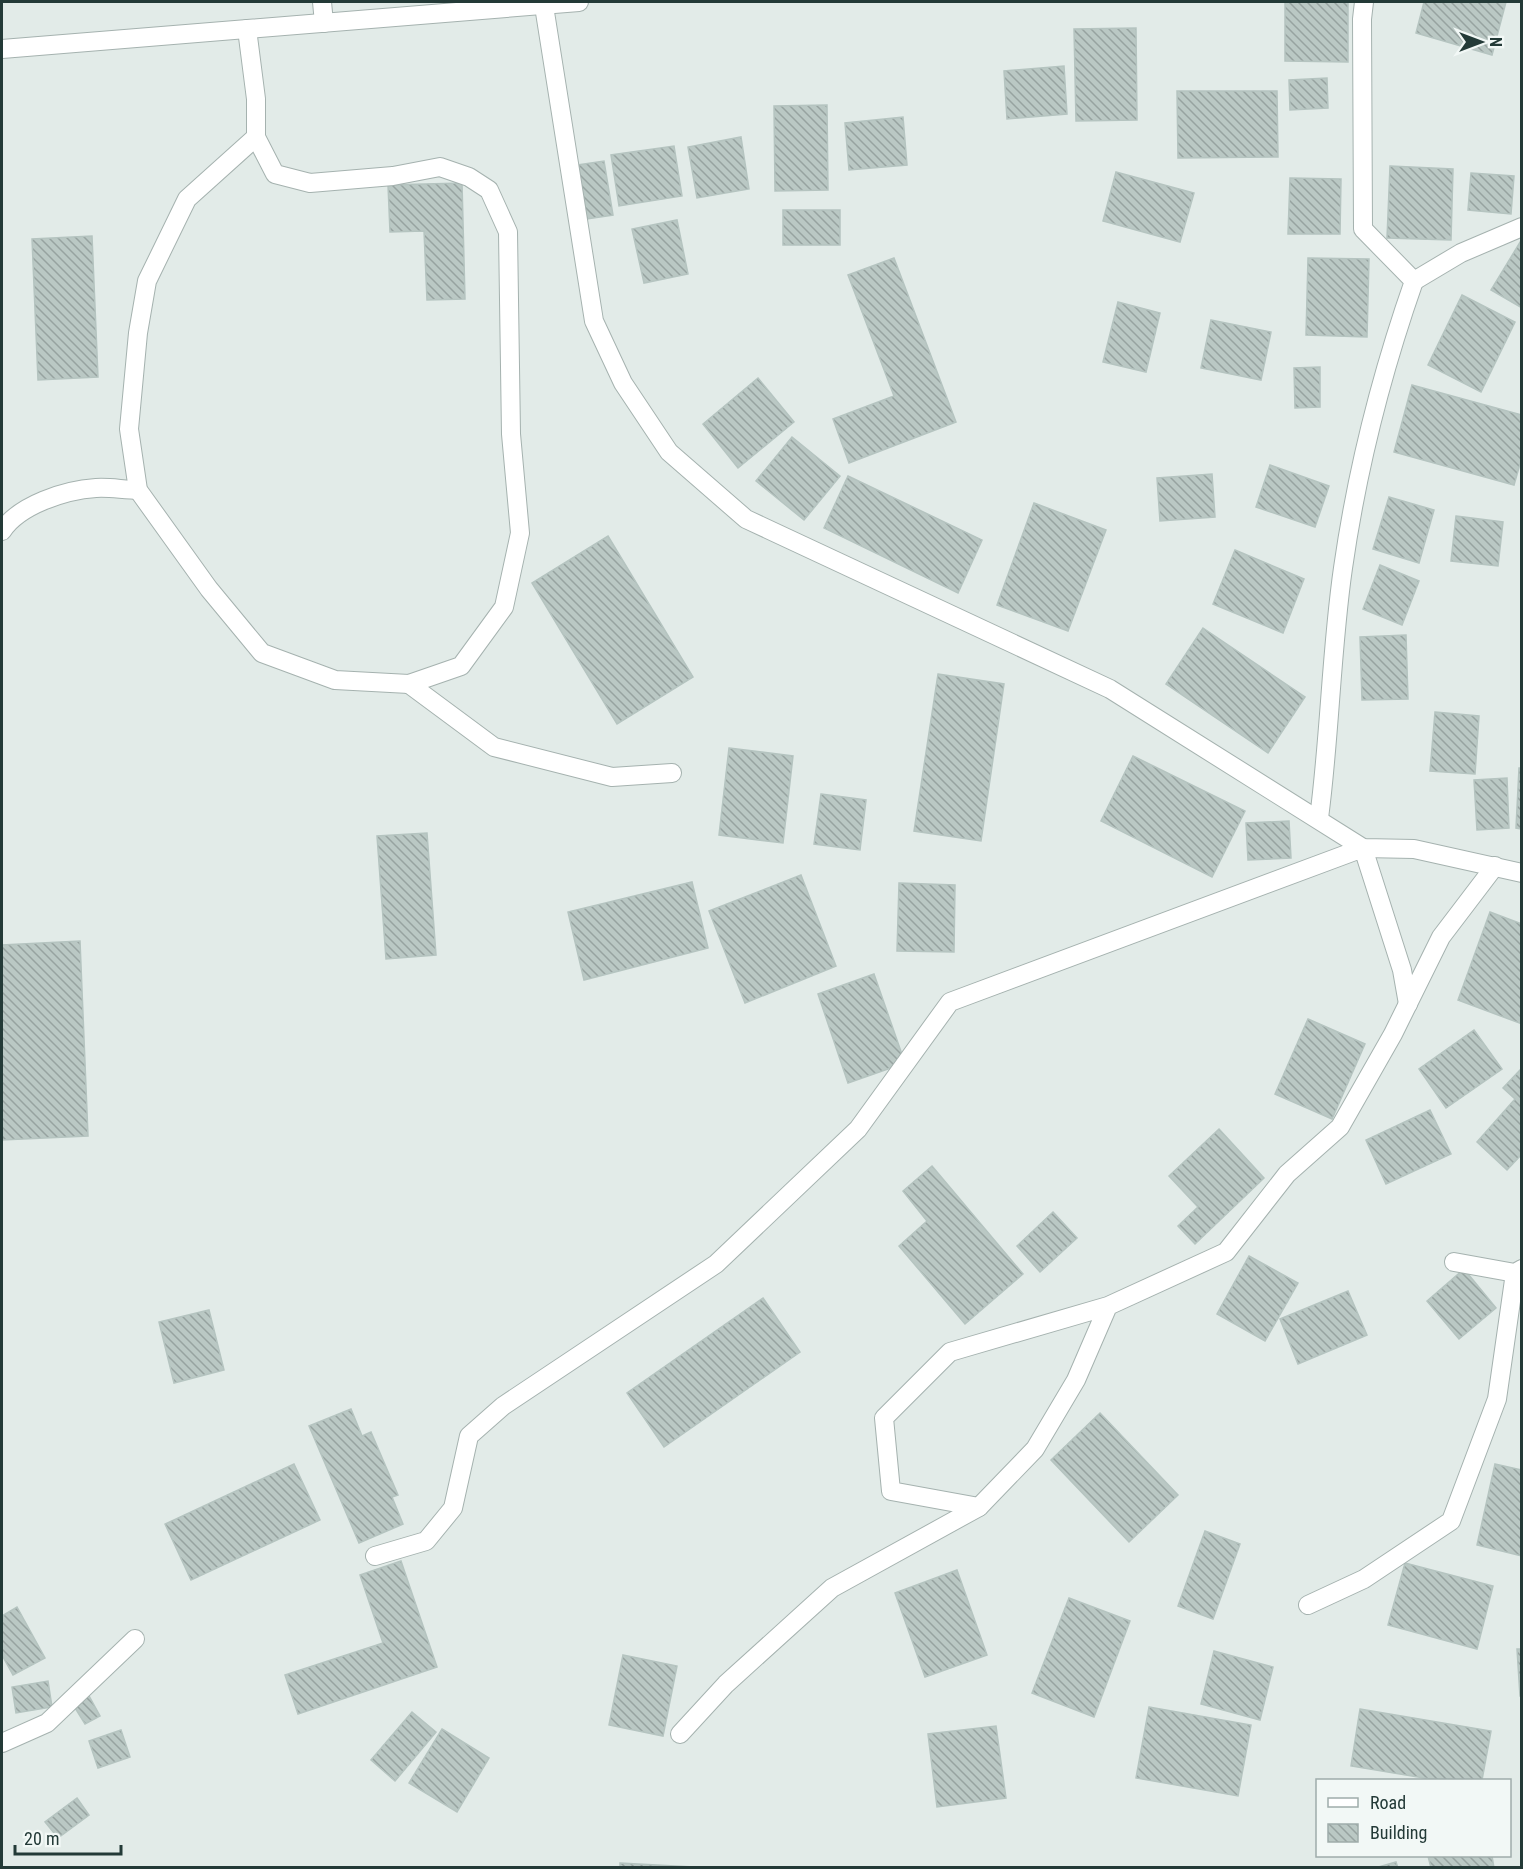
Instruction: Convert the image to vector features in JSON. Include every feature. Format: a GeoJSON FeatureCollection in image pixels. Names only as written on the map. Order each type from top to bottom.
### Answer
{"type":"FeatureCollection","features":[{"type":"Feature","properties":{"kind":"street"},"geometry":{"type":"LineString","coordinates":[[322,2],[324,23]]}},
{"type":"Feature","properties":{"kind":"street"},"geometry":{"type":"LineString","coordinates":[[2,49],[579,2]]}},
{"type":"Feature","properties":{"kind":"street"},"geometry":{"type":"LineString","coordinates":[[1364,2],[1362,19],[1363,229],[1414,281]]}},
{"type":"Feature","properties":{"kind":"street"},"geometry":{"type":"LineString","coordinates":[[544,6],[594,321],[623,383],[669,452],[746,519],[1110,689],[1319,818],[1363,848],[1402,970],[1408,1004]]}},
{"type":"Feature","properties":{"kind":"street"},"geometry":{"type":"LineString","coordinates":[[248,29],[256,99],[256,137],[275,174],[310,183],[393,176],[440,167],[469,177],[489,190],[508,232],[510,434],[520,533],[509,586],[504,607],[461,666],[409,684],[335,680],[262,653],[209,589],[138,490],[129,429],[138,333],[147,281],[187,199],[256,137]]}},
{"type":"Feature","properties":{"kind":"street"},"geometry":{"type":"LineString","coordinates":[[1319,818],[1327,761],[1342,571],[1357,475],[1388,358],[1414,281],[1461,253],[1521,227]]}},
{"type":"Feature","properties":{"kind":"street"},"geometry":{"type":"LineString","coordinates":[[2,531],[10,518],[55,497],[95,488],[138,490]]}},
{"type":"Feature","properties":{"kind":"street"},"geometry":{"type":"LineString","coordinates":[[409,684],[494,747],[612,777],[672,773]]}},
{"type":"Feature","properties":{"kind":"street"},"geometry":{"type":"LineString","coordinates":[[375,1556],[426,1541],[453,1508],[469,1436],[503,1406],[716,1264],[850,1137],[950,1002],[1363,848],[1414,849],[1521,873]]}},
{"type":"Feature","properties":{"kind":"street"},"geometry":{"type":"LineString","coordinates":[[979,1507],[891,1491],[884,1418],[950,1352],[1108,1306],[1227,1252],[1287,1174],[1340,1127],[1408,1004],[1441,937],[1495,866]]}},
{"type":"Feature","properties":{"kind":"street"},"geometry":{"type":"LineString","coordinates":[[1308,1605],[1364,1579],[1451,1521],[1497,1399],[1518,1271],[1454,1262]]}},
{"type":"Feature","properties":{"kind":"street"},"geometry":{"type":"LineString","coordinates":[[680,1734],[726,1684],[832,1588],[979,1507],[1035,1449],[1076,1380],[1108,1306]]}},
{"type":"Feature","properties":{"kind":"street"},"geometry":{"type":"LineString","coordinates":[[2,1743],[47,1723],[135,1639]]}},
{"type":"Feature","properties":{"kind":"building"},"geometry":{"type":"Polygon","coordinates":[[[1285,2],[1348,2],[1348,62],[1285,61],[1285,2]]]}},
{"type":"Feature","properties":{"kind":"building"},"geometry":{"type":"Polygon","coordinates":[[[1424,2],[1506,2],[1492,55],[1416,33],[1424,2]]]}},
{"type":"Feature","properties":{"kind":"building"},"geometry":{"type":"Polygon","coordinates":[[[1136,28],[1137,120],[1076,121],[1074,29],[1136,28]]]}},
{"type":"Feature","properties":{"kind":"building"},"geometry":{"type":"Polygon","coordinates":[[[1064,66],[1067,114],[1007,119],[1004,71],[1064,66]]]}},
{"type":"Feature","properties":{"kind":"building"},"geometry":{"type":"Polygon","coordinates":[[[1327,78],[1328,108],[1290,110],[1289,80],[1327,78]]]}},
{"type":"Feature","properties":{"kind":"building"},"geometry":{"type":"Polygon","coordinates":[[[1177,91],[1277,91],[1278,157],[1178,158],[1177,91]]]}},
{"type":"Feature","properties":{"kind":"building"},"geometry":{"type":"Polygon","coordinates":[[[827,105],[828,190],[775,191],[774,106],[827,105]]]}},
{"type":"Feature","properties":{"kind":"building"},"geometry":{"type":"Polygon","coordinates":[[[903,117],[907,165],[849,170],[845,123],[903,117]]]}},
{"type":"Feature","properties":{"kind":"building"},"geometry":{"type":"Polygon","coordinates":[[[741,137],[749,189],[697,198],[688,147],[741,137]]]}},
{"type":"Feature","properties":{"kind":"building"},"geometry":{"type":"Polygon","coordinates":[[[674,146],[682,196],[619,206],[611,155],[674,146]]]}},
{"type":"Feature","properties":{"kind":"building"},"geometry":{"type":"Polygon","coordinates":[[[604,161],[613,215],[587,219],[578,165],[604,161]]]}},
{"type":"Feature","properties":{"kind":"building"},"geometry":{"type":"Polygon","coordinates":[[[1390,166],[1453,169],[1451,240],[1387,238],[1390,166]]]}},
{"type":"Feature","properties":{"kind":"building"},"geometry":{"type":"Polygon","coordinates":[[[1116,172],[1194,193],[1180,242],[1103,221],[1116,172]]]}},
{"type":"Feature","properties":{"kind":"building"},"geometry":{"type":"Polygon","coordinates":[[[1471,173],[1514,176],[1511,214],[1468,210],[1471,173]]]}},
{"type":"Feature","properties":{"kind":"building"},"geometry":{"type":"Polygon","coordinates":[[[1290,178],[1341,179],[1340,234],[1288,234],[1290,178]]]}},
{"type":"Feature","properties":{"kind":"building"},"geometry":{"type":"Polygon","coordinates":[[[462,183],[465,299],[427,300],[424,231],[390,232],[388,185],[462,183]]]}},
{"type":"Feature","properties":{"kind":"building"},"geometry":{"type":"Polygon","coordinates":[[[783,210],[840,210],[840,245],[783,245],[783,210]]]}},
{"type":"Feature","properties":{"kind":"building"},"geometry":{"type":"Polygon","coordinates":[[[677,220],[688,274],[644,283],[632,229],[677,220]]]}},
{"type":"Feature","properties":{"kind":"building"},"geometry":{"type":"Polygon","coordinates":[[[92,236],[98,377],[38,380],[32,239],[92,236]]]}},
{"type":"Feature","properties":{"kind":"building"},"geometry":{"type":"Polygon","coordinates":[[[1522,239],[1522,308],[1491,290],[1522,239]]]}},
{"type":"Feature","properties":{"kind":"building"},"geometry":{"type":"Polygon","coordinates":[[[894,258],[956,422],[849,463],[833,419],[894,396],[848,275],[894,258]]]}},
{"type":"Feature","properties":{"kind":"building"},"geometry":{"type":"Polygon","coordinates":[[[1308,258],[1369,259],[1367,337],[1306,335],[1308,258]]]}},
{"type":"Feature","properties":{"kind":"building"},"geometry":{"type":"Polygon","coordinates":[[[1462,295],[1515,322],[1481,392],[1428,365],[1462,295]]]}},
{"type":"Feature","properties":{"kind":"building"},"geometry":{"type":"Polygon","coordinates":[[[1118,302],[1160,313],[1146,372],[1103,362],[1118,302]]]}},
{"type":"Feature","properties":{"kind":"building"},"geometry":{"type":"Polygon","coordinates":[[[1211,320],[1271,332],[1261,380],[1201,368],[1211,320]]]}},
{"type":"Feature","properties":{"kind":"building"},"geometry":{"type":"Polygon","coordinates":[[[1320,367],[1320,407],[1295,408],[1294,368],[1320,367]]]}},
{"type":"Feature","properties":{"kind":"building"},"geometry":{"type":"Polygon","coordinates":[[[758,378],[794,422],[738,468],[703,424],[758,378]]]}},
{"type":"Feature","properties":{"kind":"building"},"geometry":{"type":"Polygon","coordinates":[[[1412,385],[1522,415],[1522,457],[1514,485],[1394,452],[1412,385]]]}},
{"type":"Feature","properties":{"kind":"building"},"geometry":{"type":"Polygon","coordinates":[[[792,437],[840,476],[804,520],[756,481],[792,437]]]}},
{"type":"Feature","properties":{"kind":"building"},"geometry":{"type":"Polygon","coordinates":[[[1270,465],[1329,486],[1315,527],[1256,507],[1270,465]]]}},
{"type":"Feature","properties":{"kind":"building"},"geometry":{"type":"Polygon","coordinates":[[[1212,474],[1215,517],[1160,521],[1157,478],[1212,474]]]}},
{"type":"Feature","properties":{"kind":"building"},"geometry":{"type":"Polygon","coordinates":[[[848,476],[982,540],[958,593],[824,528],[848,476]]]}},
{"type":"Feature","properties":{"kind":"building"},"geometry":{"type":"Polygon","coordinates":[[[1389,497],[1434,510],[1419,563],[1373,549],[1389,497]]]}},
{"type":"Feature","properties":{"kind":"building"},"geometry":{"type":"Polygon","coordinates":[[[1034,503],[1106,530],[1068,631],[997,605],[1034,503]]]}},
{"type":"Feature","properties":{"kind":"building"},"geometry":{"type":"Polygon","coordinates":[[[1456,516],[1503,522],[1498,566],[1451,561],[1456,516]]]}},
{"type":"Feature","properties":{"kind":"building"},"geometry":{"type":"Polygon","coordinates":[[[608,536],[693,677],[617,724],[532,583],[608,536]]]}},
{"type":"Feature","properties":{"kind":"building"},"geometry":{"type":"Polygon","coordinates":[[[1235,550],[1304,579],[1283,633],[1213,604],[1235,550]]]}},
{"type":"Feature","properties":{"kind":"building"},"geometry":{"type":"Polygon","coordinates":[[[1380,565],[1419,581],[1402,625],[1363,609],[1380,565]]]}},
{"type":"Feature","properties":{"kind":"building"},"geometry":{"type":"Polygon","coordinates":[[[1203,628],[1305,697],[1268,753],[1166,684],[1203,628]]]}},
{"type":"Feature","properties":{"kind":"building"},"geometry":{"type":"Polygon","coordinates":[[[1406,635],[1408,699],[1362,700],[1360,637],[1406,635]]]}},
{"type":"Feature","properties":{"kind":"building"},"geometry":{"type":"Polygon","coordinates":[[[938,674],[1004,684],[981,841],[914,831],[938,674]]]}},
{"type":"Feature","properties":{"kind":"building"},"geometry":{"type":"Polygon","coordinates":[[[1435,712],[1479,716],[1475,774],[1430,771],[1435,712]]]}},
{"type":"Feature","properties":{"kind":"building"},"geometry":{"type":"Polygon","coordinates":[[[729,748],[793,756],[783,843],[719,835],[729,748]]]}},
{"type":"Feature","properties":{"kind":"building"},"geometry":{"type":"Polygon","coordinates":[[[1133,756],[1245,811],[1212,877],[1101,821],[1133,756]]]}},
{"type":"Feature","properties":{"kind":"building"},"geometry":{"type":"Polygon","coordinates":[[[1519,768],[1522,768],[1522,829],[1516,828],[1519,768]]]}},
{"type":"Feature","properties":{"kind":"building"},"geometry":{"type":"Polygon","coordinates":[[[1507,778],[1509,828],[1477,830],[1474,780],[1507,778]]]}},
{"type":"Feature","properties":{"kind":"building"},"geometry":{"type":"Polygon","coordinates":[[[821,794],[866,800],[860,850],[814,844],[821,794]]]}},
{"type":"Feature","properties":{"kind":"building"},"geometry":{"type":"Polygon","coordinates":[[[1289,821],[1291,858],[1248,860],[1246,823],[1289,821]]]}},
{"type":"Feature","properties":{"kind":"building"},"geometry":{"type":"Polygon","coordinates":[[[427,833],[436,955],[386,959],[377,836],[427,833]]]}},
{"type":"Feature","properties":{"kind":"building"},"geometry":{"type":"Polygon","coordinates":[[[801,875],[836,966],[745,1003],[709,911],[801,875]]]}},
{"type":"Feature","properties":{"kind":"building"},"geometry":{"type":"Polygon","coordinates":[[[692,882],[708,948],[584,980],[568,912],[692,882]]]}},
{"type":"Feature","properties":{"kind":"building"},"geometry":{"type":"Polygon","coordinates":[[[899,883],[955,885],[954,952],[897,951],[899,883]]]}},
{"type":"Feature","properties":{"kind":"building"},"geometry":{"type":"Polygon","coordinates":[[[1490,912],[1522,924],[1522,1024],[1458,1000],[1490,912]]]}},
{"type":"Feature","properties":{"kind":"building"},"geometry":{"type":"Polygon","coordinates":[[[80,941],[88,1136],[2,1140],[2,945],[80,941]]]}},
{"type":"Feature","properties":{"kind":"building"},"geometry":{"type":"Polygon","coordinates":[[[874,974],[905,1063],[848,1083],[818,994],[874,974]]]}},
{"type":"Feature","properties":{"kind":"building"},"geometry":{"type":"Polygon","coordinates":[[[1308,1019],[1365,1044],[1332,1119],[1275,1094],[1308,1019]]]}},
{"type":"Feature","properties":{"kind":"building"},"geometry":{"type":"Polygon","coordinates":[[[1474,1030],[1502,1069],[1446,1108],[1419,1069],[1474,1030]]]}},
{"type":"Feature","properties":{"kind":"building"},"geometry":{"type":"Polygon","coordinates":[[[1522,1068],[1522,1154],[1507,1170],[1477,1142],[1515,1099],[1503,1088],[1522,1068]]]}},
{"type":"Feature","properties":{"kind":"building"},"geometry":{"type":"Polygon","coordinates":[[[1430,1110],[1451,1154],[1386,1184],[1366,1140],[1430,1110]]]}},
{"type":"Feature","properties":{"kind":"building"},"geometry":{"type":"Polygon","coordinates":[[[1219,1129],[1264,1178],[1195,1244],[1178,1226],[1198,1207],[1169,1176],[1219,1129]]]}},
{"type":"Feature","properties":{"kind":"building"},"geometry":{"type":"Polygon","coordinates":[[[932,1166],[1023,1274],[965,1324],[899,1246],[927,1221],[903,1191],[932,1166]]]}},
{"type":"Feature","properties":{"kind":"building"},"geometry":{"type":"Polygon","coordinates":[[[1053,1212],[1077,1238],[1040,1272],[1017,1246],[1053,1212]]]}},
{"type":"Feature","properties":{"kind":"building"},"geometry":{"type":"Polygon","coordinates":[[[1249,1256],[1298,1283],[1265,1341],[1217,1314],[1249,1256]]]}},
{"type":"Feature","properties":{"kind":"building"},"geometry":{"type":"Polygon","coordinates":[[[1464,1269],[1496,1308],[1459,1339],[1427,1301],[1464,1269]]]}},
{"type":"Feature","properties":{"kind":"building"},"geometry":{"type":"Polygon","coordinates":[[[1348,1291],[1367,1335],[1298,1364],[1280,1319],[1348,1291]]]}},
{"type":"Feature","properties":{"kind":"building"},"geometry":{"type":"Polygon","coordinates":[[[763,1298],[800,1352],[664,1447],[627,1393],[763,1298]]]}},
{"type":"Feature","properties":{"kind":"building"},"geometry":{"type":"Polygon","coordinates":[[[209,1310],[224,1370],[174,1383],[159,1322],[209,1310]]]}},
{"type":"Feature","properties":{"kind":"building"},"geometry":{"type":"Polygon","coordinates":[[[351,1409],[362,1436],[371,1432],[398,1495],[392,1497],[403,1524],[359,1543],[309,1426],[351,1409]]]}},
{"type":"Feature","properties":{"kind":"building"},"geometry":{"type":"Polygon","coordinates":[[[1100,1413],[1178,1495],[1129,1542],[1051,1460],[1100,1413]]]}},
{"type":"Feature","properties":{"kind":"building"},"geometry":{"type":"Polygon","coordinates":[[[294,1464],[320,1520],[191,1580],[165,1524],[294,1464]]]}},
{"type":"Feature","properties":{"kind":"building"},"geometry":{"type":"Polygon","coordinates":[[[1495,1464],[1522,1470],[1522,1556],[1477,1545],[1495,1464]]]}},
{"type":"Feature","properties":{"kind":"building"},"geometry":{"type":"Polygon","coordinates":[[[1205,1531],[1240,1544],[1213,1619],[1178,1606],[1205,1531]]]}},
{"type":"Feature","properties":{"kind":"building"},"geometry":{"type":"Polygon","coordinates":[[[401,1561],[437,1667],[298,1714],[285,1675],[383,1643],[360,1575],[401,1561]]]}},
{"type":"Feature","properties":{"kind":"building"},"geometry":{"type":"Polygon","coordinates":[[[1405,1563],[1493,1586],[1477,1649],[1388,1625],[1405,1563]]]}},
{"type":"Feature","properties":{"kind":"building"},"geometry":{"type":"Polygon","coordinates":[[[957,1570],[987,1655],[925,1677],[895,1593],[957,1570]]]}},
{"type":"Feature","properties":{"kind":"building"},"geometry":{"type":"Polygon","coordinates":[[[1069,1598],[1130,1621],[1094,1717],[1032,1693],[1069,1598]]]}},
{"type":"Feature","properties":{"kind":"building"},"geometry":{"type":"Polygon","coordinates":[[[17,1607],[45,1658],[13,1675],[2,1655],[2,1616],[17,1607]]]}},
{"type":"Feature","properties":{"kind":"building"},"geometry":{"type":"Polygon","coordinates":[[[1517,1649],[1522,1649],[1522,1696],[1520,1696],[1517,1649]]]}},
{"type":"Feature","properties":{"kind":"building"},"geometry":{"type":"Polygon","coordinates":[[[1214,1651],[1273,1667],[1260,1720],[1201,1704],[1214,1651]]]}},
{"type":"Feature","properties":{"kind":"building"},"geometry":{"type":"Polygon","coordinates":[[[623,1655],[677,1666],[663,1736],[609,1725],[623,1655]]]}},
{"type":"Feature","properties":{"kind":"building"},"geometry":{"type":"Polygon","coordinates":[[[48,1681],[52,1707],[16,1713],[12,1687],[48,1681]]]}},
{"type":"Feature","properties":{"kind":"building"},"geometry":{"type":"Polygon","coordinates":[[[88,1694],[100,1716],[85,1724],[72,1703],[88,1694]]]}},
{"type":"Feature","properties":{"kind":"building"},"geometry":{"type":"Polygon","coordinates":[[[1149,1707],[1251,1725],[1238,1796],[1136,1778],[1149,1707]]]}},
{"type":"Feature","properties":{"kind":"building"},"geometry":{"type":"Polygon","coordinates":[[[1360,1709],[1491,1731],[1482,1779],[1430,1779],[1351,1766],[1360,1709]]]}},
{"type":"Feature","properties":{"kind":"building"},"geometry":{"type":"Polygon","coordinates":[[[412,1712],[436,1732],[395,1781],[371,1760],[412,1712]]]}},
{"type":"Feature","properties":{"kind":"building"},"geometry":{"type":"Polygon","coordinates":[[[996,1726],[1006,1798],[937,1807],[928,1734],[996,1726]]]}},
{"type":"Feature","properties":{"kind":"building"},"geometry":{"type":"Polygon","coordinates":[[[442,1729],[489,1758],[457,1812],[409,1783],[442,1729]]]}},
{"type":"Feature","properties":{"kind":"building"},"geometry":{"type":"Polygon","coordinates":[[[121,1730],[130,1757],[98,1768],[89,1741],[121,1730]]]}},
{"type":"Feature","properties":{"kind":"building"},"geometry":{"type":"Polygon","coordinates":[[[77,1798],[89,1815],[58,1838],[45,1822],[77,1798]]]}},
{"type":"Feature","properties":{"kind":"building"},"geometry":{"type":"Polygon","coordinates":[[[1428,1857],[1492,1857],[1494,1868],[1431,1868],[1428,1857]]]}},
{"type":"Feature","properties":{"kind":"building"},"geometry":{"type":"Polygon","coordinates":[[[1396,1862],[1398,1868],[1375,1868],[1396,1862]]]}},
{"type":"Feature","properties":{"kind":"building"},"geometry":{"type":"Polygon","coordinates":[[[620,1863],[693,1867],[693,1868],[620,1868],[620,1863]]]}}]}
